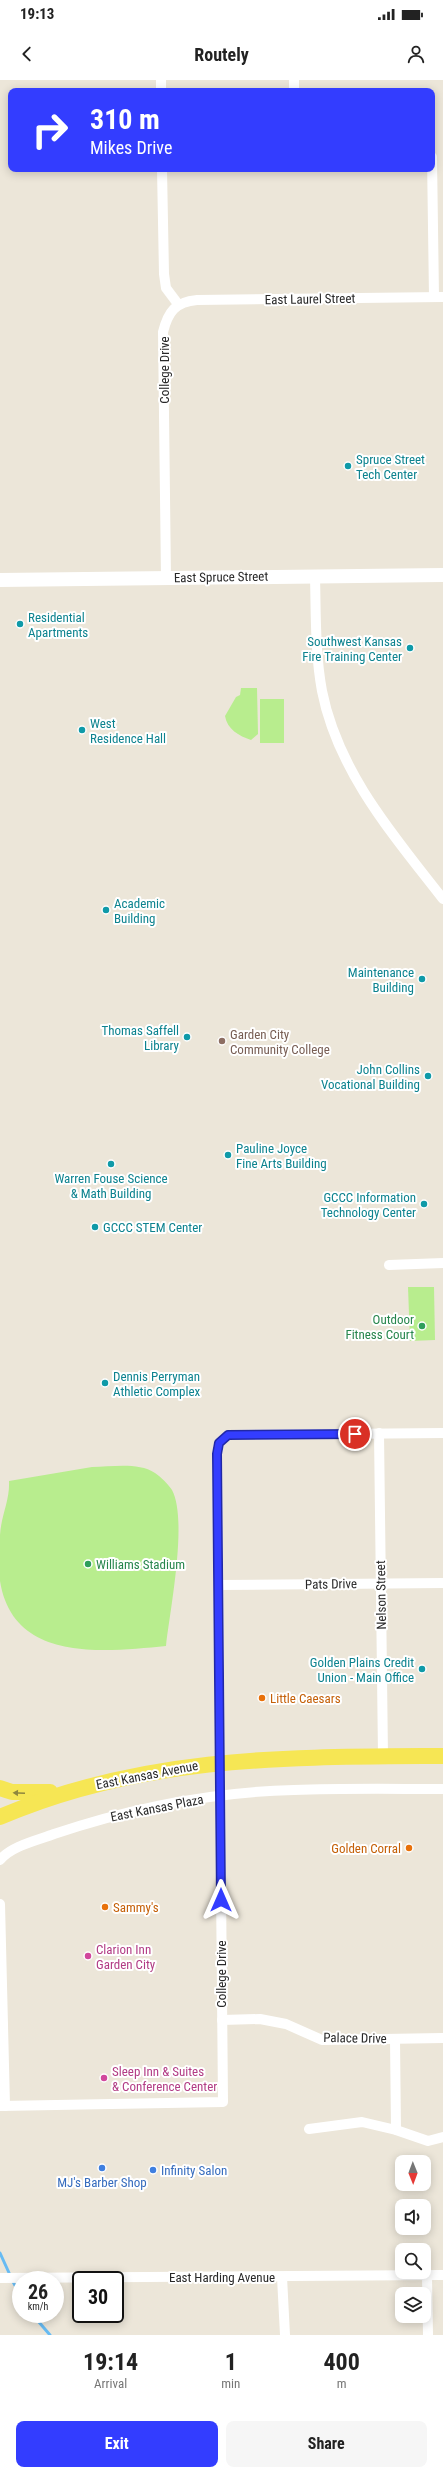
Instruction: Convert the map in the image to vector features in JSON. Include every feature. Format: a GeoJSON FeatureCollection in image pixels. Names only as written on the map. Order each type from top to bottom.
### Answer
{"type":"FeatureCollection","features":[{"type":"Feature","properties":{"kind":"main road","name":"East Kansas Avenue"},"geometry":{"type":"LineString","coordinates":[[0,1817],[44,1799],[68,1792],[139,1775],[220,1762],[286,1757],[443,1756]]}},
{"type":"Feature","properties":{"kind":"main road"},"geometry":{"type":"LineString","coordinates":[[0,1788],[12,1792],[68,1792]]}},
{"type":"Feature","properties":{"kind":"street"},"geometry":{"type":"LineString","coordinates":[[162,172],[164,274],[166,288],[178,304]]}},
{"type":"Feature","properties":{"kind":"street"},"geometry":{"type":"LineString","coordinates":[[433,172],[439,297]]}},
{"type":"Feature","properties":{"kind":"street","name":"East Laurel Street"},"geometry":{"type":"LineString","coordinates":[[178,304],[197,300],[439,297]]}},
{"type":"Feature","properties":{"kind":"street","name":"College Drive"},"geometry":{"type":"LineString","coordinates":[[166,578],[163,332],[167,316],[178,304]]}},
{"type":"Feature","properties":{"kind":"street","name":"East Spruce Street"},"geometry":{"type":"LineString","coordinates":[[0,580],[443,575]]}},
{"type":"Feature","properties":{"kind":"street"},"geometry":{"type":"LineString","coordinates":[[315,576],[319,673],[334,734],[362,788],[400,846],[443,899]]}},
{"type":"Feature","properties":{"kind":"street"},"geometry":{"type":"LineString","coordinates":[[389,1265],[443,1263]]}},
{"type":"Feature","properties":{"kind":"street"},"geometry":{"type":"LineString","coordinates":[[379,1434],[443,1433]]}},
{"type":"Feature","properties":{"kind":"street","name":"College Drive"},"geometry":{"type":"LineString","coordinates":[[3,2106],[223,2102],[217,1454],[219,1443],[228,1435],[379,1434]]}},
{"type":"Feature","properties":{"kind":"street","name":"Nelson Street"},"geometry":{"type":"LineString","coordinates":[[379,1434],[383,1756]]}},
{"type":"Feature","properties":{"kind":"street","name":"Pats Drive"},"geometry":{"type":"LineString","coordinates":[[219,1585],[443,1583]]}},
{"type":"Feature","properties":{"kind":"street","name":"East Kansas Plaza"},"geometry":{"type":"LineString","coordinates":[[0,1860],[4,1854],[35,1841],[104,1818],[138,1809],[220,1796],[293,1790],[443,1789]]}},
{"type":"Feature","properties":{"kind":"street"},"geometry":{"type":"LineString","coordinates":[[0,1904],[3,2106]]}},
{"type":"Feature","properties":{"kind":"street","name":"Palace Drive"},"geometry":{"type":"LineString","coordinates":[[222,2020],[260,2019],[286,2024],[322,2040],[443,2038]]}},
{"type":"Feature","properties":{"kind":"street"},"geometry":{"type":"LineString","coordinates":[[395,2039],[396,2130]]}},
{"type":"Feature","properties":{"kind":"street"},"geometry":{"type":"LineString","coordinates":[[309,2128],[362,2122],[396,2130],[428,2141],[443,2138]]}},
{"type":"Feature","properties":{"kind":"street","name":"East Harding Avenue"},"geometry":{"type":"LineString","coordinates":[[431,2276],[443,2275]]}},
{"type":"Feature","properties":{"kind":"street","name":"East Harding Avenue"},"geometry":{"type":"LineString","coordinates":[[0,2278],[395,2276]]}},
{"type":"Feature","properties":{"kind":"street"},"geometry":{"type":"LineString","coordinates":[[282,2277],[284,2335]]}},
{"type":"Feature","properties":{"kind":"street"},"geometry":{"type":"LineString","coordinates":[[427,2279],[428,2335]]}},
{"type":"Feature","properties":{"kind":"green space"},"geometry":{"type":"Polygon","coordinates":[[[241,688],[257,688],[258,734],[251,740],[234,731],[228,725],[225,716],[236,697],[240,695],[241,688]]]}},
{"type":"Feature","properties":{"kind":"green space"},"geometry":{"type":"Polygon","coordinates":[[[260,699],[284,699],[284,743],[260,743],[260,699]]]}},
{"type":"Feature","properties":{"kind":"green space","name":"Outdoor Fitness Court"},"geometry":{"type":"Polygon","coordinates":[[[408,1287],[434,1287],[435,1340],[410,1341],[408,1287]]]}},
{"type":"Feature","properties":{"kind":"green space","name":"Williams Stadium"},"geometry":{"type":"Polygon","coordinates":[[[92,1467],[141,1467],[157,1474],[172,1490],[176,1504],[178,1543],[174,1589],[166,1646],[116,1650],[90,1650],[65,1646],[42,1639],[23,1627],[8,1608],[0,1581],[0,1535],[8,1495],[9,1481],[92,1467]]]}},
{"type":"Feature","properties":{"kind":"waterway"},"geometry":{"type":"LineString","coordinates":[[0,2253],[10,2275]]}},
{"type":"Feature","properties":{"kind":"waterway"},"geometry":{"type":"LineString","coordinates":[[40,2323],[50,2335]]}},
{"type":"Feature","properties":{"kind":"place","name":"Spruce Street Tech Center"},"geometry":{"type":"Point","coordinates":[348,466]}},
{"type":"Feature","properties":{"kind":"place","name":"Residential Apartments"},"geometry":{"type":"Point","coordinates":[20,624]}},
{"type":"Feature","properties":{"kind":"place","name":"Southwest Kansas Fire Training Center"},"geometry":{"type":"Point","coordinates":[410,648]}},
{"type":"Feature","properties":{"kind":"place","name":"West Residence Hall"},"geometry":{"type":"Point","coordinates":[82,730]}},
{"type":"Feature","properties":{"kind":"place","name":"Academic Building"},"geometry":{"type":"Point","coordinates":[106,910]}},
{"type":"Feature","properties":{"kind":"place","name":"Maintenance Building"},"geometry":{"type":"Point","coordinates":[422,979]}},
{"type":"Feature","properties":{"kind":"place","name":"Thomas Saffell Library"},"geometry":{"type":"Point","coordinates":[187,1037]}},
{"type":"Feature","properties":{"kind":"place","name":"Garden City Community College"},"geometry":{"type":"Point","coordinates":[222,1041]}},
{"type":"Feature","properties":{"kind":"place","name":"John Collins Vocational Building"},"geometry":{"type":"Point","coordinates":[428,1076]}},
{"type":"Feature","properties":{"kind":"place","name":"Pauline Joyce Fine Arts Building"},"geometry":{"type":"Point","coordinates":[228,1155]}},
{"type":"Feature","properties":{"kind":"place","name":"Warren Fouse Science & Math Building"},"geometry":{"type":"Point","coordinates":[111,1164]}},
{"type":"Feature","properties":{"kind":"place","name":"GCCC Information Technology Center"},"geometry":{"type":"Point","coordinates":[424,1204]}},
{"type":"Feature","properties":{"kind":"place","name":"GCCC STEM Center"},"geometry":{"type":"Point","coordinates":[95,1227]}},
{"type":"Feature","properties":{"kind":"place","name":"Outdoor Fitness Court"},"geometry":{"type":"Point","coordinates":[422,1326]}},
{"type":"Feature","properties":{"kind":"place","name":"Dennis Perryman Athletic Complex"},"geometry":{"type":"Point","coordinates":[105,1383]}},
{"type":"Feature","properties":{"kind":"place","name":"Williams Stadium"},"geometry":{"type":"Point","coordinates":[88,1564]}},
{"type":"Feature","properties":{"kind":"place","name":"Golden Plains Credit Union - Main Office"},"geometry":{"type":"Point","coordinates":[422,1669]}},
{"type":"Feature","properties":{"kind":"place","name":"Little Caesars"},"geometry":{"type":"Point","coordinates":[262,1698]}},
{"type":"Feature","properties":{"kind":"place","name":"Golden Corral"},"geometry":{"type":"Point","coordinates":[409,1848]}},
{"type":"Feature","properties":{"kind":"place","name":"Sammy's"},"geometry":{"type":"Point","coordinates":[105,1907]}},
{"type":"Feature","properties":{"kind":"place","name":"Clarion Inn Garden City"},"geometry":{"type":"Point","coordinates":[88,1956]}},
{"type":"Feature","properties":{"kind":"place","name":"Sleep Inn & Suites & Conference Center"},"geometry":{"type":"Point","coordinates":[104,2078]}},
{"type":"Feature","properties":{"kind":"place","name":"MJ's Barber Shop"},"geometry":{"type":"Point","coordinates":[102,2168]}},
{"type":"Feature","properties":{"kind":"place","name":"Infinity Salon"},"geometry":{"type":"Point","coordinates":[153,2170]}},
{"type":"Feature","properties":{"kind":"route"},"geometry":{"type":"LineString","coordinates":[[221,1900],[217,1454],[219,1443],[228,1435],[355,1434]]}}]}
